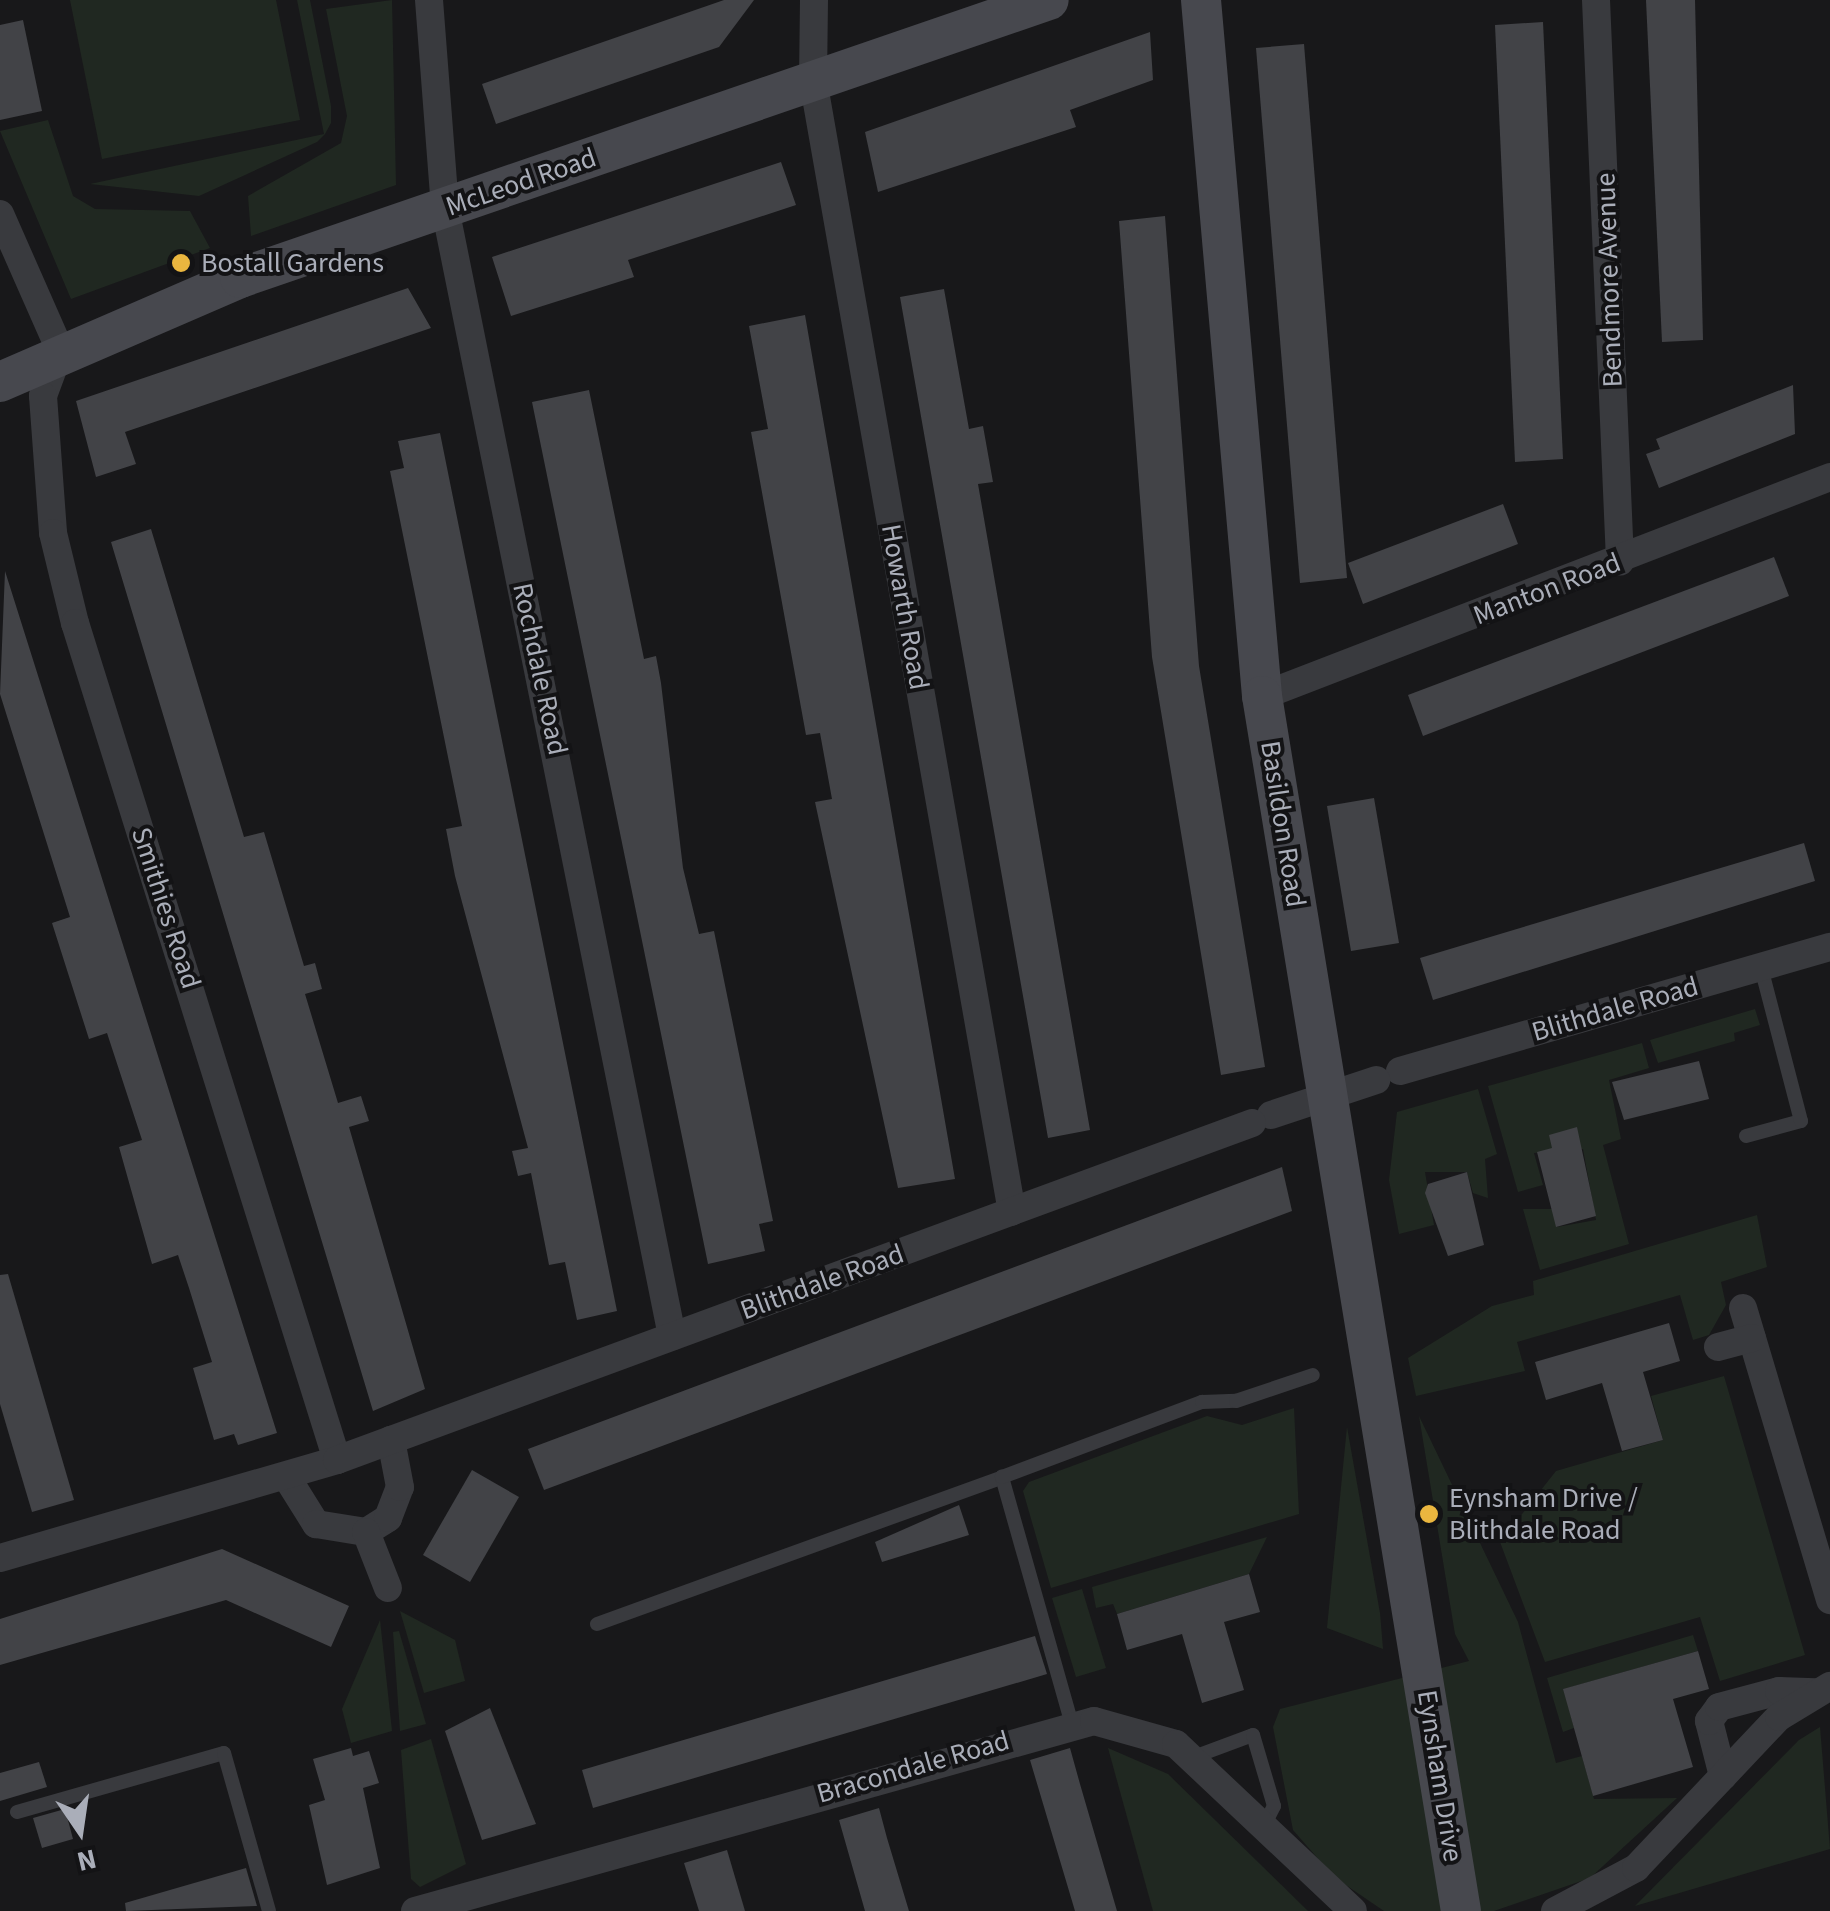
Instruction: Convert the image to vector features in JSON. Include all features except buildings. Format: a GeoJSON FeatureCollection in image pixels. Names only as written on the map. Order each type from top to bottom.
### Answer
{"type":"FeatureCollection","features":[{"type":"Feature","properties":{"kind":"street","name":"Rochdale Road"},"geometry":{"type":"LineString","coordinates":[[430,0],[445,208],[672,1336]]}},
{"type":"Feature","properties":{"kind":"street","name":"Howarth Road"},"geometry":{"type":"LineString","coordinates":[[814,0],[813,80],[1012,1212]]}},
{"type":"Feature","properties":{"kind":"street","name":"McLeod Road"},"geometry":{"type":"LineString","coordinates":[[0,382],[60,350],[445,208],[1049,0]]}},
{"type":"Feature","properties":{"kind":"street","name":"Basildon Road"},"geometry":{"type":"LineString","coordinates":[[1201,0],[1262,696],[1419,1642]]}},
{"type":"Feature","properties":{"kind":"street","name":"Bendmore Avenue"},"geometry":{"type":"LineString","coordinates":[[1596,0],[1620,561]]}},
{"type":"Feature","properties":{"kind":"street"},"geometry":{"type":"LineString","coordinates":[[0,214],[60,350]]}},
{"type":"Feature","properties":{"kind":"street","name":"Smithies Road"},"geometry":{"type":"LineString","coordinates":[[60,350],[43,396],[53,533],[70,605],[337,1460]]}},
{"type":"Feature","properties":{"kind":"street","name":"Manton Road"},"geometry":{"type":"LineString","coordinates":[[1262,696],[1830,477]]}},
{"type":"Feature","properties":{"kind":"street","name":"Blithdale Road"},"geometry":{"type":"LineString","coordinates":[[0,1558],[337,1460],[1330,1094],[1830,947]]}},
{"type":"Feature","properties":{"kind":"street"},"geometry":{"type":"LineString","coordinates":[[1743,1308],[1830,1600]]}},
{"type":"Feature","properties":{"kind":"street"},"geometry":{"type":"LineString","coordinates":[[1718,1347],[1752,1338]]}},
{"type":"Feature","properties":{"kind":"street"},"geometry":{"type":"LineString","coordinates":[[286,1476],[316,1524],[366,1532],[388,1518],[400,1487],[391,1440]]}},
{"type":"Feature","properties":{"kind":"street"},"geometry":{"type":"LineString","coordinates":[[366,1532],[388,1588]]}},
{"type":"Feature","properties":{"kind":"street","name":"Eynsham Drive"},"geometry":{"type":"LineString","coordinates":[[1419,1642],[1461,1911]]}},
{"type":"Feature","properties":{"kind":"street"},"geometry":{"type":"LineString","coordinates":[[1556,1911],[1636,1868],[1723,1776],[1822,1689]]}},
{"type":"Feature","properties":{"kind":"street"},"geometry":{"type":"LineString","coordinates":[[1723,1776],[1710,1721],[1720,1707],[1779,1690],[1822,1689]]}},
{"type":"Feature","properties":{"kind":"street","name":"Bracondale Road"},"geometry":{"type":"LineString","coordinates":[[415,1911],[1071,1721],[1147,1729],[1191,1758],[1353,1911]]}},
{"type":"Feature","properties":{"kind":"lane"},"geometry":{"type":"LineString","coordinates":[[1746,1136],[1801,1120],[1760,967]]}},
{"type":"Feature","properties":{"kind":"lane"},"geometry":{"type":"LineString","coordinates":[[597,1624],[1202,1402],[1236,1401],[1313,1375]]}},
{"type":"Feature","properties":{"kind":"lane"},"geometry":{"type":"LineString","coordinates":[[1002,1478],[1071,1721]]}},
{"type":"Feature","properties":{"kind":"lane"},"geometry":{"type":"LineString","coordinates":[[1191,1758],[1253,1735],[1274,1806],[1263,1828]]}},
{"type":"Feature","properties":{"kind":"lane"},"geometry":{"type":"LineString","coordinates":[[18,1812],[224,1753],[269,1911]]}},
{"type":"Feature","properties":{"kind":"shaded area"},"geometry":{"type":"Polygon","coordinates":[[[70,0],[276,0],[300,120],[102,159],[70,0]]]}},
{"type":"Feature","properties":{"kind":"shaded area"},"geometry":{"type":"Polygon","coordinates":[[[297,0],[310,0],[331,106],[331,123],[325,134],[317,142],[199,196],[90,184],[324,134],[297,0]]]}},
{"type":"Feature","properties":{"kind":"shaded area"},"geometry":{"type":"Polygon","coordinates":[[[392,0],[396,185],[251,236],[248,196],[341,143],[347,116],[326,9],[392,0]]]}},
{"type":"Feature","properties":{"kind":"shaded area"},"geometry":{"type":"Polygon","coordinates":[[[48,120],[73,196],[95,209],[190,211],[210,248],[71,299],[0,131],[48,120]]]}},
{"type":"Feature","properties":{"kind":"shaded area"},"geometry":{"type":"Polygon","coordinates":[[[1755,1009],[1760,1025],[1734,1033],[1735,1041],[1658,1063],[1650,1040],[1755,1009]]]}},
{"type":"Feature","properties":{"kind":"shaded area"},"geometry":{"type":"Polygon","coordinates":[[[1642,1043],[1649,1068],[1609,1080],[1621,1139],[1603,1145],[1629,1244],[1540,1270],[1523,1209],[1552,1209],[1557,1227],[1596,1220],[1583,1149],[1534,1153],[1543,1185],[1518,1192],[1488,1086],[1642,1043]]]}},
{"type":"Feature","properties":{"kind":"shaded area"},"geometry":{"type":"Polygon","coordinates":[[[1478,1089],[1497,1154],[1485,1159],[1488,1198],[1473,1193],[1467,1172],[1425,1172],[1434,1225],[1399,1234],[1389,1180],[1397,1112],[1478,1089]]]}},
{"type":"Feature","properties":{"kind":"shaded area"},"geometry":{"type":"Polygon","coordinates":[[[1757,1215],[1767,1267],[1721,1282],[1726,1305],[1709,1335],[1693,1340],[1680,1295],[1517,1342],[1525,1371],[1416,1396],[1408,1358],[1492,1306],[1534,1295],[1533,1281],[1757,1215]]]}},
{"type":"Feature","properties":{"kind":"shaded area"},"geometry":{"type":"Polygon","coordinates":[[[1724,1376],[1805,1655],[1720,1681],[1700,1617],[1545,1662],[1500,1542],[1556,1471],[1663,1440],[1651,1396],[1724,1376]]]}},
{"type":"Feature","properties":{"kind":"shaded area"},"geometry":{"type":"Polygon","coordinates":[[[1294,1408],[1299,1514],[1051,1588],[1023,1491],[1029,1482],[1207,1416],[1242,1425],[1294,1408]]]}},
{"type":"Feature","properties":{"kind":"shaded area"},"geometry":{"type":"Polygon","coordinates":[[[1419,1416],[1518,1622],[1556,1763],[1582,1756],[1594,1799],[1677,1798],[1590,1878],[1494,1911],[1384,1911],[1334,1877],[1293,1830],[1273,1727],[1280,1709],[1469,1661],[1455,1634],[1419,1416]]]}},
{"type":"Feature","properties":{"kind":"shaded area"},"geometry":{"type":"Polygon","coordinates":[[[1347,1427],[1380,1613],[1383,1649],[1327,1628],[1347,1427]]]}},
{"type":"Feature","properties":{"kind":"shaded area"},"geometry":{"type":"Polygon","coordinates":[[[1267,1537],[1249,1574],[1117,1614],[1113,1604],[1096,1608],[1092,1587],[1267,1537]]]}},
{"type":"Feature","properties":{"kind":"shaded area"},"geometry":{"type":"Polygon","coordinates":[[[1082,1589],[1106,1668],[1076,1677],[1052,1598],[1082,1589]]]}},
{"type":"Feature","properties":{"kind":"shaded area"},"geometry":{"type":"Polygon","coordinates":[[[400,1611],[455,1640],[465,1681],[424,1693],[400,1611]]]}},
{"type":"Feature","properties":{"kind":"shaded area"},"geometry":{"type":"Polygon","coordinates":[[[380,1620],[392,1731],[351,1743],[342,1709],[380,1620]]]}},
{"type":"Feature","properties":{"kind":"shaded area"},"geometry":{"type":"Polygon","coordinates":[[[399,1631],[426,1724],[400,1731],[393,1632],[399,1631]]]}},
{"type":"Feature","properties":{"kind":"shaded area"},"geometry":{"type":"Polygon","coordinates":[[[1693,1635],[1698,1651],[1564,1689],[1574,1728],[1563,1732],[1547,1678],[1693,1635]]]}},
{"type":"Feature","properties":{"kind":"shaded area"},"geometry":{"type":"Polygon","coordinates":[[[1820,1727],[1830,1849],[1635,1906],[1799,1740],[1820,1727]]]}},
{"type":"Feature","properties":{"kind":"shaded area"},"geometry":{"type":"Polygon","coordinates":[[[431,1739],[466,1864],[420,1887],[411,1879],[401,1750],[431,1739]]]}},
{"type":"Feature","properties":{"kind":"shaded area"},"geometry":{"type":"Polygon","coordinates":[[[1108,1748],[1168,1774],[1308,1911],[1153,1911],[1108,1748]]]}},
{"type":"Feature","properties":{"kind":"place","name":"Bostall Gardens"},"geometry":{"type":"Point","coordinates":[181,263]}},
{"type":"Feature","properties":{"kind":"place","name":"Eynsham Drive / Blithdale Road"},"geometry":{"type":"Point","coordinates":[1429,1514]}}]}
